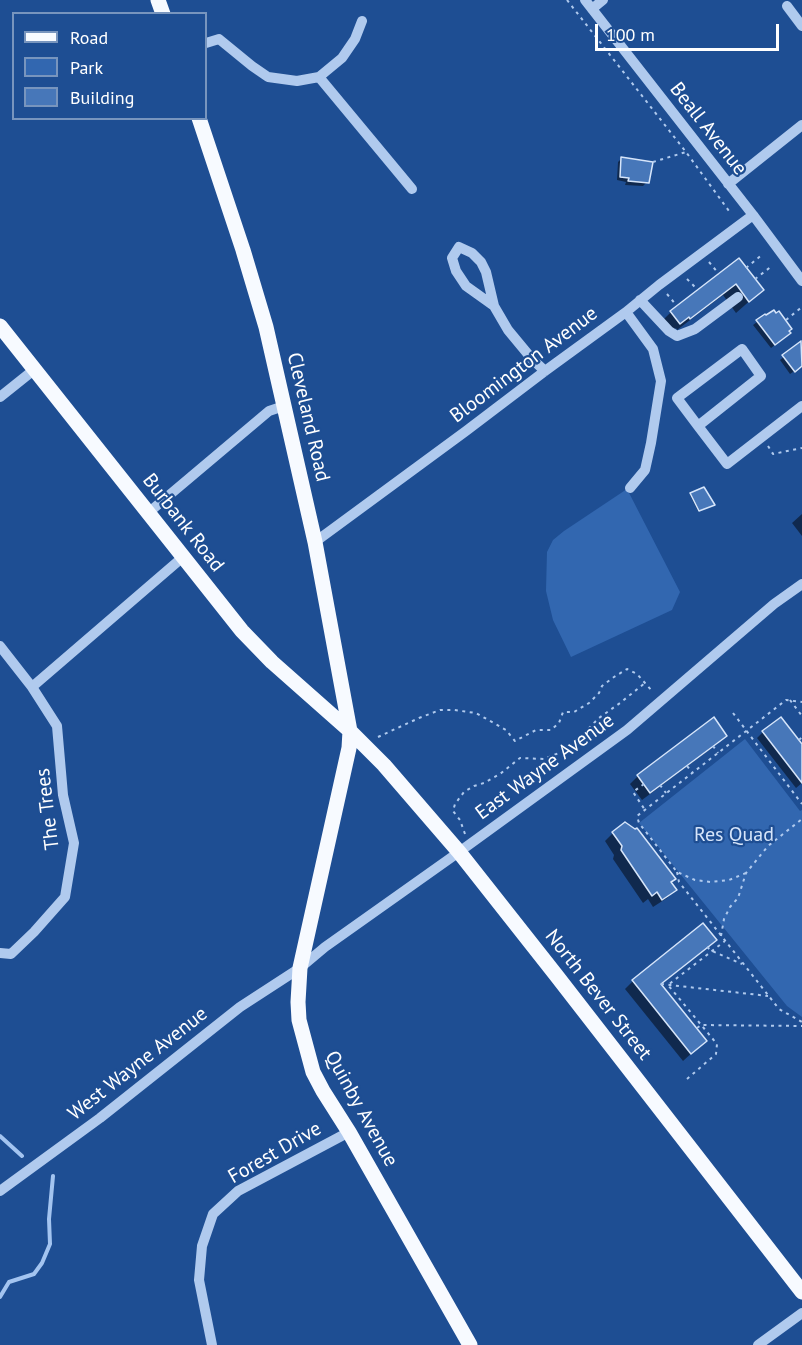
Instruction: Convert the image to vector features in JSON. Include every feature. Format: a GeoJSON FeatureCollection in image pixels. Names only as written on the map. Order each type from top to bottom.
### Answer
{"type":"FeatureCollection","features":[{"type":"Feature","properties":{"kind":"main road","name":"Cleveland Road"},"geometry":{"type":"LineString","coordinates":[[200,120],[266,327],[315,542],[350,731]]}},
{"type":"Feature","properties":{"kind":"main road","name":"Burbank Road"},"geometry":{"type":"LineString","coordinates":[[0,326],[242,631],[272,662],[350,731]]}},
{"type":"Feature","properties":{"kind":"main road","name":"North Bever Street"},"geometry":{"type":"LineString","coordinates":[[350,731],[384,765],[459,852],[802,1292]]}},
{"type":"Feature","properties":{"kind":"main road","name":"Quinby Avenue"},"geometry":{"type":"LineString","coordinates":[[350,731],[349,748],[300,968],[299,1020],[313,1072],[470,1345]]}},
{"type":"Feature","properties":{"kind":"street"},"geometry":{"type":"LineString","coordinates":[[588,4],[603,0]]}},
{"type":"Feature","properties":{"kind":"street","name":"Beall Avenue"},"geometry":{"type":"LineString","coordinates":[[588,4],[802,281]]}},
{"type":"Feature","properties":{"kind":"street"},"geometry":{"type":"LineString","coordinates":[[788,6],[802,26]]}},
{"type":"Feature","properties":{"kind":"street"},"geometry":{"type":"LineString","coordinates":[[207,43],[219,39],[268,77],[297,81],[319,77],[342,58],[355,39],[362,21]]}},
{"type":"Feature","properties":{"kind":"street"},"geometry":{"type":"LineString","coordinates":[[319,77],[412,189]]}},
{"type":"Feature","properties":{"kind":"street"},"geometry":{"type":"LineString","coordinates":[[729,184],[802,125]]}},
{"type":"Feature","properties":{"kind":"street","name":"Bloomington Avenue"},"geometry":{"type":"LineString","coordinates":[[315,542],[753,215]]}},
{"type":"Feature","properties":{"kind":"street"},"geometry":{"type":"LineString","coordinates":[[494,306],[466,285],[456,271],[452,258],[459,247],[472,253],[481,262],[486,272],[494,306],[508,330],[544,370]]}},
{"type":"Feature","properties":{"kind":"street"},"geometry":{"type":"LineString","coordinates":[[640,300],[663,326],[677,336],[695,329],[738,297]]}},
{"type":"Feature","properties":{"kind":"street"},"geometry":{"type":"LineString","coordinates":[[626,312],[653,349],[661,381],[645,470],[630,488]]}},
{"type":"Feature","properties":{"kind":"street"},"geometry":{"type":"LineString","coordinates":[[698,426],[761,376],[742,349],[677,398],[698,426],[727,464],[802,406]]}},
{"type":"Feature","properties":{"kind":"street"},"geometry":{"type":"LineString","coordinates":[[0,397],[35,369]]}},
{"type":"Feature","properties":{"kind":"street"},"geometry":{"type":"LineString","coordinates":[[148,513],[269,411],[284,406]]}},
{"type":"Feature","properties":{"kind":"street"},"geometry":{"type":"LineString","coordinates":[[32,687],[183,557]]}},
{"type":"Feature","properties":{"kind":"street","name":"East Wayne Avenue"},"geometry":{"type":"LineString","coordinates":[[300,968],[325,947],[627,730],[774,604],[802,584]]}},
{"type":"Feature","properties":{"kind":"street","name":"The Trees"},"geometry":{"type":"LineString","coordinates":[[0,646],[32,687],[57,726],[63,795],[74,843],[66,897],[11,954],[0,953]]}},
{"type":"Feature","properties":{"kind":"street","name":"West Wayne Avenue"},"geometry":{"type":"LineString","coordinates":[[0,1191],[100,1118],[240,1007],[300,968]]}},
{"type":"Feature","properties":{"kind":"street","name":"Forest Drive"},"geometry":{"type":"LineString","coordinates":[[212,1345],[199,1280],[202,1246],[213,1214],[238,1191],[349,1132]]}},
{"type":"Feature","properties":{"kind":"street"},"geometry":{"type":"LineString","coordinates":[[758,1345],[802,1313]]}},
{"type":"Feature","properties":{"kind":"path"},"geometry":{"type":"LineString","coordinates":[[567,0],[686,152],[729,211]]}},
{"type":"Feature","properties":{"kind":"path"},"geometry":{"type":"LineString","coordinates":[[653,162],[686,152]]}},
{"type":"Feature","properties":{"kind":"path"},"geometry":{"type":"LineString","coordinates":[[702,252],[718,274]]}},
{"type":"Feature","properties":{"kind":"path"},"geometry":{"type":"LineString","coordinates":[[746,268],[763,254]]}},
{"type":"Feature","properties":{"kind":"path"},"geometry":{"type":"LineString","coordinates":[[755,279],[772,266]]}},
{"type":"Feature","properties":{"kind":"path"},"geometry":{"type":"LineString","coordinates":[[679,270],[698,290]]}},
{"type":"Feature","properties":{"kind":"path"},"geometry":{"type":"LineString","coordinates":[[659,285],[677,306]]}},
{"type":"Feature","properties":{"kind":"path"},"geometry":{"type":"LineString","coordinates":[[786,321],[802,307]]}},
{"type":"Feature","properties":{"kind":"path"},"geometry":{"type":"LineString","coordinates":[[762,437],[773,454],[802,448]]}},
{"type":"Feature","properties":{"kind":"path"},"geometry":{"type":"LineString","coordinates":[[378,737],[440,710],[454,710],[476,713],[506,730],[515,741],[536,729],[551,730],[559,723],[563,712],[574,712],[589,703],[602,686],[627,669],[637,674],[660,701]]}},
{"type":"Feature","properties":{"kind":"path"},"geometry":{"type":"LineString","coordinates":[[466,837],[460,820],[453,811],[464,792],[495,777],[520,758],[544,759],[571,748],[580,742],[587,730],[599,718],[645,683]]}},
{"type":"Feature","properties":{"kind":"path"},"geometry":{"type":"LineString","coordinates":[[802,702],[786,700],[637,816],[639,823],[677,872],[679,882],[768,996],[779,1009],[802,1022]]}},
{"type":"Feature","properties":{"kind":"path"},"geometry":{"type":"LineString","coordinates":[[790,700],[802,716]]}},
{"type":"Feature","properties":{"kind":"path"},"geometry":{"type":"LineString","coordinates":[[733,713],[802,804]]}},
{"type":"Feature","properties":{"kind":"path"},"geometry":{"type":"LineString","coordinates":[[713,746],[718,753]]}},
{"type":"Feature","properties":{"kind":"path"},"geometry":{"type":"LineString","coordinates":[[687,766],[693,773]]}},
{"type":"Feature","properties":{"kind":"path"},"geometry":{"type":"LineString","coordinates":[[644,784],[633,792],[645,810]]}},
{"type":"Feature","properties":{"kind":"path"},"geometry":{"type":"LineString","coordinates":[[660,785],[666,793]]}},
{"type":"Feature","properties":{"kind":"path"},"geometry":{"type":"LineString","coordinates":[[721,936],[724,919],[738,898],[746,873],[768,846],[802,819]]}},
{"type":"Feature","properties":{"kind":"path"},"geometry":{"type":"LineString","coordinates":[[664,862],[668,859]]}},
{"type":"Feature","properties":{"kind":"path"},"geometry":{"type":"LineString","coordinates":[[677,872],[695,880],[710,882],[729,880],[746,873]]}},
{"type":"Feature","properties":{"kind":"path"},"geometry":{"type":"LineString","coordinates":[[668,984],[725,941]]}},
{"type":"Feature","properties":{"kind":"path"},"geometry":{"type":"LineString","coordinates":[[707,947],[744,965]]}},
{"type":"Feature","properties":{"kind":"path"},"geometry":{"type":"LineString","coordinates":[[690,961],[693,965]]}},
{"type":"Feature","properties":{"kind":"path"},"geometry":{"type":"LineString","coordinates":[[661,984],[768,996]]}},
{"type":"Feature","properties":{"kind":"path"},"geometry":{"type":"LineString","coordinates":[[668,984],[717,1044],[716,1054],[687,1079]]}},
{"type":"Feature","properties":{"kind":"path"},"geometry":{"type":"LineString","coordinates":[[697,1028],[701,1025],[802,1026]]}},
{"type":"Feature","properties":{"kind":"green space"},"geometry":{"type":"Polygon","coordinates":[[[627,489],[680,592],[672,610],[571,657],[553,620],[546,591],[547,552],[553,540],[564,531],[627,489]]]}},
{"type":"Feature","properties":{"kind":"green space","name":"Res Quad"},"geometry":{"type":"Polygon","coordinates":[[[745,739],[800,811],[802,810],[802,1017],[787,1006],[639,823],[745,739]]]}},
{"type":"Feature","properties":{"kind":"building"},"geometry":{"type":"Polygon","coordinates":[[[621,157],[653,162],[649,183],[628,181],[629,178],[620,177],[621,157]]]}},
{"type":"Feature","properties":{"kind":"building"},"geometry":{"type":"Polygon","coordinates":[[[739,258],[764,290],[749,302],[736,284],[680,324],[670,311],[739,258]]]}},
{"type":"Feature","properties":{"kind":"building"},"geometry":{"type":"Polygon","coordinates":[[[774,310],[776,313],[779,311],[792,329],[789,331],[791,333],[775,345],[756,320],[774,310]]]}},
{"type":"Feature","properties":{"kind":"building"},"geometry":{"type":"Polygon","coordinates":[[[801,341],[802,366],[795,372],[782,355],[801,341]]]}},
{"type":"Feature","properties":{"kind":"building"},"geometry":{"type":"Polygon","coordinates":[[[704,487],[715,505],[699,511],[690,493],[704,487]]]}},
{"type":"Feature","properties":{"kind":"building"},"geometry":{"type":"Polygon","coordinates":[[[714,717],[727,736],[650,793],[637,775],[714,717]]]}},
{"type":"Feature","properties":{"kind":"building"},"geometry":{"type":"Polygon","coordinates":[[[781,717],[802,744],[802,783],[762,731],[781,717]]]}},
{"type":"Feature","properties":{"kind":"building"},"geometry":{"type":"Polygon","coordinates":[[[625,822],[637,828],[676,879],[671,882],[677,890],[662,900],[657,892],[652,896],[621,850],[622,846],[612,832],[625,822]]]}},
{"type":"Feature","properties":{"kind":"building"},"geometry":{"type":"Polygon","coordinates":[[[703,923],[717,940],[661,984],[707,1041],[691,1054],[632,980],[703,923]]]}},
{"type":"Feature","properties":{"kind":"waterway"},"geometry":{"type":"LineString","coordinates":[[0,1136],[22,1156]]}},
{"type":"Feature","properties":{"kind":"waterway"},"geometry":{"type":"LineString","coordinates":[[0,1297],[9,1282],[34,1274],[42,1263],[50,1244],[49,1219],[53,1176]]}}]}
